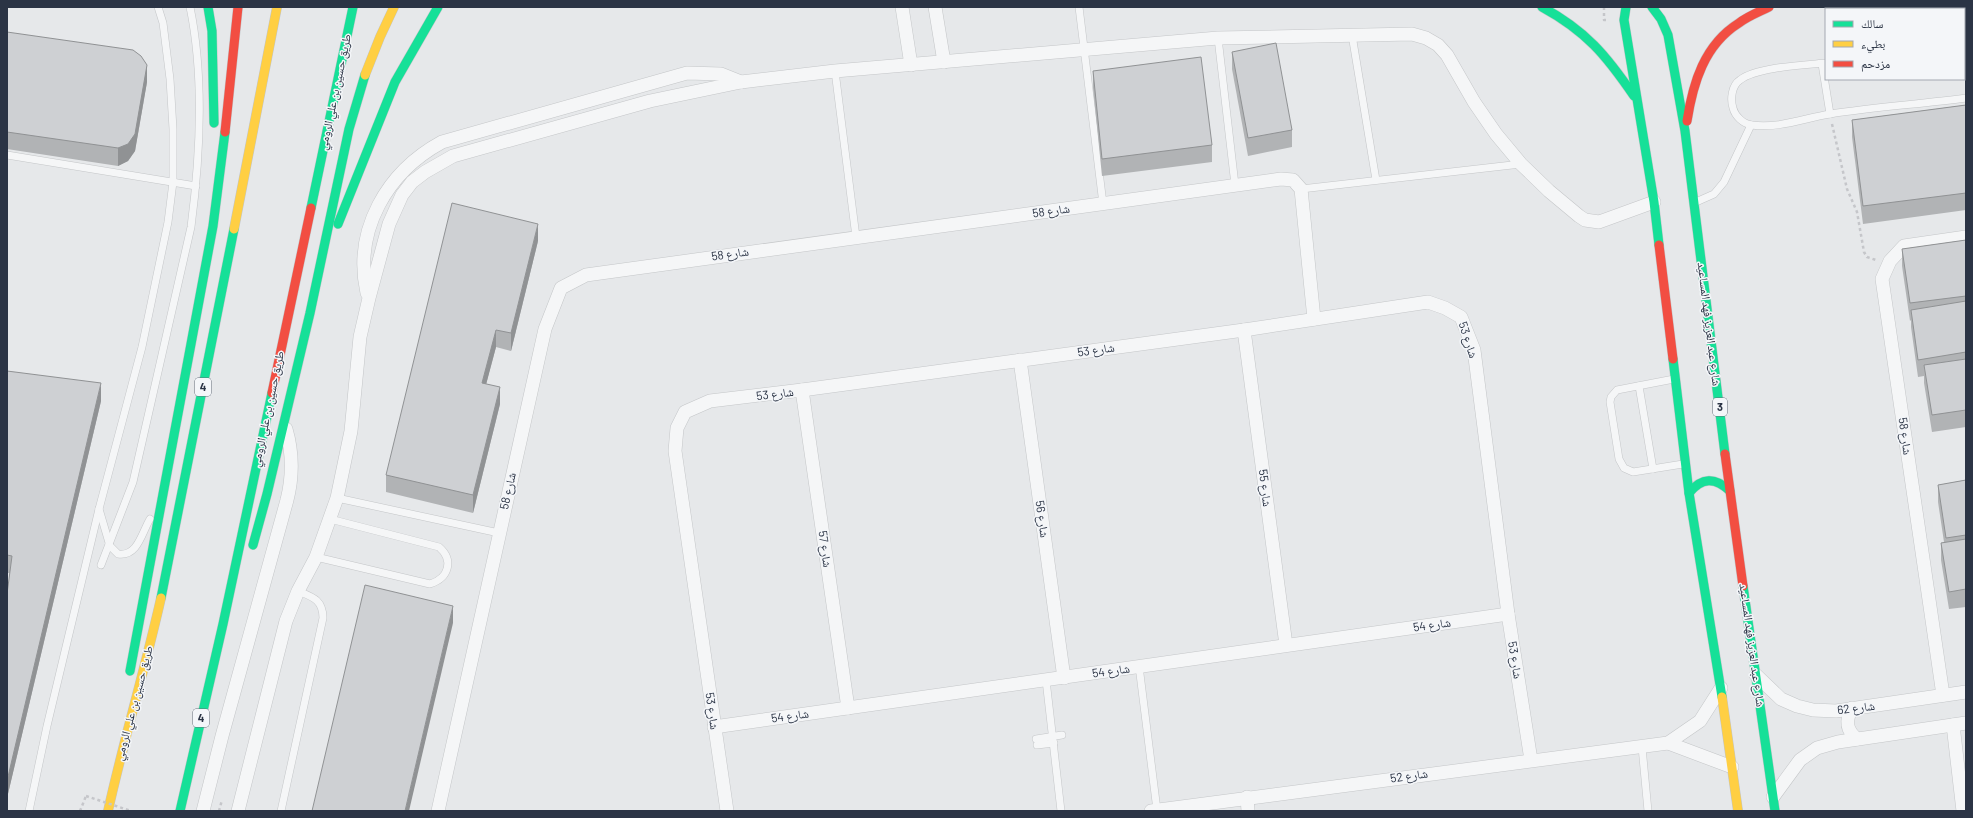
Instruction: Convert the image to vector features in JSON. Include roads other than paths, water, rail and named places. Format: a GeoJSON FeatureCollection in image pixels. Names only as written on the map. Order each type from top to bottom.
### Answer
{"type":"FeatureCollection","features":[{"type":"Feature","properties":{"kind":"main road"},"geometry":{"type":"LineString","coordinates":[[208,7],[212,31],[214,131]]}},
{"type":"Feature","properties":{"kind":"main road"},"geometry":{"type":"LineString","coordinates":[[129,682],[213,226],[238,7]]}},
{"type":"Feature","properties":{"kind":"main road","name":"طريق حسين بن علي الرومي"},"geometry":{"type":"LineString","coordinates":[[108,811],[118,765],[143,676],[164,585],[277,7]]}},
{"type":"Feature","properties":{"kind":"main road","name":"طريق حسين بن علي الرومي"},"geometry":{"type":"LineString","coordinates":[[180,811],[223,624],[353,7]]}},
{"type":"Feature","properties":{"kind":"main road"},"geometry":{"type":"LineString","coordinates":[[250,555],[268,493],[322,258],[345,142],[361,84],[381,32],[394,7]]}},
{"type":"Feature","properties":{"kind":"main road"},"geometry":{"type":"LineString","coordinates":[[322,258],[348,200],[395,82],[438,7]]}},
{"type":"Feature","properties":{"kind":"main road"},"geometry":{"type":"LineString","coordinates":[[1542,7],[1570,22],[1591,39],[1610,61],[1638,103]]}},
{"type":"Feature","properties":{"kind":"main road"},"geometry":{"type":"LineString","coordinates":[[1626,7],[1624,20],[1654,202],[1677,378],[1689,493],[1721,688],[1738,811]]}},
{"type":"Feature","properties":{"kind":"main road","name":"شارع عبد العزيز فهد المساعيد"},"geometry":{"type":"LineString","coordinates":[[1652,7],[1661,19],[1668,35],[1685,131],[1730,491],[1775,811]]}},
{"type":"Feature","properties":{"kind":"main road"},"geometry":{"type":"LineString","coordinates":[[1685,131],[1691,97],[1700,71],[1713,47],[1738,23],[1769,7]]}},
{"type":"Feature","properties":{"kind":"main road"},"geometry":{"type":"LineString","coordinates":[[228,11],[230,78]]}},
{"type":"Feature","properties":{"kind":"main road"},"geometry":{"type":"LineString","coordinates":[[213,147],[213,226]]}},
{"type":"Feature","properties":{"kind":"main road"},"geometry":{"type":"LineString","coordinates":[[1689,493],[1695,485],[1704,480],[1714,479],[1724,483],[1730,491]]}},
{"type":"Feature","properties":{"kind":"main road"},"geometry":{"type":"LineString","coordinates":[[223,624],[243,574]]}},
{"type":"Feature","properties":{"kind":"main road"},"geometry":{"type":"LineString","coordinates":[[118,765],[126,696]]}},
{"type":"Feature","properties":{"kind":"street"},"geometry":{"type":"LineString","coordinates":[[902,7],[911,65]]}},
{"type":"Feature","properties":{"kind":"street"},"geometry":{"type":"LineString","coordinates":[[935,7],[944,62]]}},
{"type":"Feature","properties":{"kind":"street"},"geometry":{"type":"LineString","coordinates":[[238,811],[281,637],[298,591],[316,557],[337,498],[352,431],[357,362],[368,298],[394,209],[412,182],[438,164],[453,156],[650,101],[741,82],[835,71],[1085,51],[1218,38],[1412,34],[1426,38],[1438,45],[1447,55],[1474,102],[1496,134],[1521,164],[1549,191],[1579,216],[1592,222],[1606,221],[1654,202]]}},
{"type":"Feature","properties":{"kind":"street"},"geometry":{"type":"LineString","coordinates":[[368,298],[364,253],[368,228],[394,182],[414,160],[427,150],[442,142],[687,73],[721,74],[741,82]]}},
{"type":"Feature","properties":{"kind":"street","name":"شارع 58"},"geometry":{"type":"LineString","coordinates":[[438,811],[545,329],[561,288],[586,275],[1235,185],[1281,179],[1294,180],[1301,189]]}},
{"type":"Feature","properties":{"kind":"street"},"geometry":{"type":"LineString","coordinates":[[1301,189],[1314,320]]}},
{"type":"Feature","properties":{"kind":"street","name":"شارع 58"},"geometry":{"type":"LineString","coordinates":[[1943,695],[1882,279],[1890,261],[1904,246],[1966,237]]}},
{"type":"Feature","properties":{"kind":"street","name":"شارع 53"},"geometry":{"type":"LineString","coordinates":[[727,811],[674,451],[677,428],[685,412],[710,401],[802,390],[1244,330],[1428,302],[1445,308],[1461,317],[1474,350],[1508,614],[1531,760]]}},
{"type":"Feature","properties":{"kind":"street","name":"شارع 55"},"geometry":{"type":"LineString","coordinates":[[1244,330],[1286,645]]}},
{"type":"Feature","properties":{"kind":"street","name":"شارع 56"},"geometry":{"type":"LineString","coordinates":[[1020,360],[1064,678]]}},
{"type":"Feature","properties":{"kind":"street","name":"شارع 57"},"geometry":{"type":"LineString","coordinates":[[802,390],[848,708]]}},
{"type":"Feature","properties":{"kind":"street"},"geometry":{"type":"LineString","coordinates":[[203,811],[290,486],[291,455],[284,421]]}},
{"type":"Feature","properties":{"kind":"street","name":"شارع 54"},"geometry":{"type":"LineString","coordinates":[[714,727],[1508,614]]}},
{"type":"Feature","properties":{"kind":"street","name":"شارع 62"},"geometry":{"type":"LineString","coordinates":[[1756,675],[1781,699],[1797,706],[1813,710],[1836,711],[1966,692]]}},
{"type":"Feature","properties":{"kind":"street","name":"شارع 52"},"geometry":{"type":"LineString","coordinates":[[1154,810],[1668,743],[1700,720],[1721,688]]}},
{"type":"Feature","properties":{"kind":"street"},"geometry":{"type":"LineString","coordinates":[[1852,708],[1848,716],[1847,725],[1851,733],[1858,739]]}},
{"type":"Feature","properties":{"kind":"street"},"geometry":{"type":"LineString","coordinates":[[1773,797],[1800,760],[1817,748],[1838,742],[1966,723]]}},
{"type":"Feature","properties":{"kind":"street"},"geometry":{"type":"LineString","coordinates":[[1953,725],[1963,811]]}},
{"type":"Feature","properties":{"kind":"street"},"geometry":{"type":"LineString","coordinates":[[1668,743],[1732,768]]}},
{"type":"Feature","properties":{"kind":"street"},"geometry":{"type":"LineString","coordinates":[[1247,797],[1248,811]]}},
{"type":"Feature","properties":{"kind":"lane"},"geometry":{"type":"LineString","coordinates":[[28,811],[98,509],[151,306],[166,229],[173,182],[173,129],[170,79],[163,23],[158,7]]}},
{"type":"Feature","properties":{"kind":"lane"},"geometry":{"type":"LineString","coordinates":[[101,566],[109,543],[125,507],[133,482],[187,248],[196,186],[198,97],[196,53],[190,7]]}},
{"type":"Feature","properties":{"kind":"lane"},"geometry":{"type":"LineString","coordinates":[[1079,7],[1103,204]]}},
{"type":"Feature","properties":{"kind":"lane"},"geometry":{"type":"LineString","coordinates":[[1352,35],[1376,180]]}},
{"type":"Feature","properties":{"kind":"lane"},"geometry":{"type":"LineString","coordinates":[[1218,38],[1235,185]]}},
{"type":"Feature","properties":{"kind":"lane"},"geometry":{"type":"LineString","coordinates":[[1824,63],[1769,70],[1752,74],[1740,80],[1732,94],[1733,108],[1742,121],[1750,125],[1773,125],[1830,114],[1966,98]]}},
{"type":"Feature","properties":{"kind":"lane"},"geometry":{"type":"LineString","coordinates":[[835,71],[856,237]]}},
{"type":"Feature","properties":{"kind":"lane"},"geometry":{"type":"LineString","coordinates":[[1826,80],[1830,114]]}},
{"type":"Feature","properties":{"kind":"lane"},"geometry":{"type":"LineString","coordinates":[[1694,203],[1714,194],[1724,182],[1750,125]]}},
{"type":"Feature","properties":{"kind":"lane"},"geometry":{"type":"LineString","coordinates":[[7,155],[196,186]]}},
{"type":"Feature","properties":{"kind":"lane"},"geometry":{"type":"LineString","coordinates":[[1301,189],[1521,164]]}},
{"type":"Feature","properties":{"kind":"lane"},"geometry":{"type":"LineString","coordinates":[[1677,378],[1617,390],[1611,397],[1610,402],[1619,459],[1624,468],[1633,472],[1686,464]]}},
{"type":"Feature","properties":{"kind":"lane"},"geometry":{"type":"LineString","coordinates":[[1639,386],[1653,469]]}},
{"type":"Feature","properties":{"kind":"lane"},"geometry":{"type":"LineString","coordinates":[[98,509],[113,551],[118,554],[126,554],[133,550],[162,498]]}},
{"type":"Feature","properties":{"kind":"lane"},"geometry":{"type":"LineString","coordinates":[[337,498],[499,533]]}},
{"type":"Feature","properties":{"kind":"lane"},"geometry":{"type":"LineString","coordinates":[[316,557],[430,584],[438,581],[444,576],[448,568],[448,560],[445,553],[439,547],[330,519]]}},
{"type":"Feature","properties":{"kind":"lane"},"geometry":{"type":"LineString","coordinates":[[281,811],[323,618],[323,611],[316,598],[298,591]]}},
{"type":"Feature","properties":{"kind":"lane"},"geometry":{"type":"LineString","coordinates":[[1139,666],[1154,810]]}},
{"type":"Feature","properties":{"kind":"lane"},"geometry":{"type":"LineString","coordinates":[[1046,680],[1061,811]]}},
{"type":"Feature","properties":{"kind":"lane"},"geometry":{"type":"LineString","coordinates":[[1036,742],[1053,739],[1062,734]]}},
{"type":"Feature","properties":{"kind":"lane"},"geometry":{"type":"LineString","coordinates":[[1642,747],[1648,811]]}}]}
